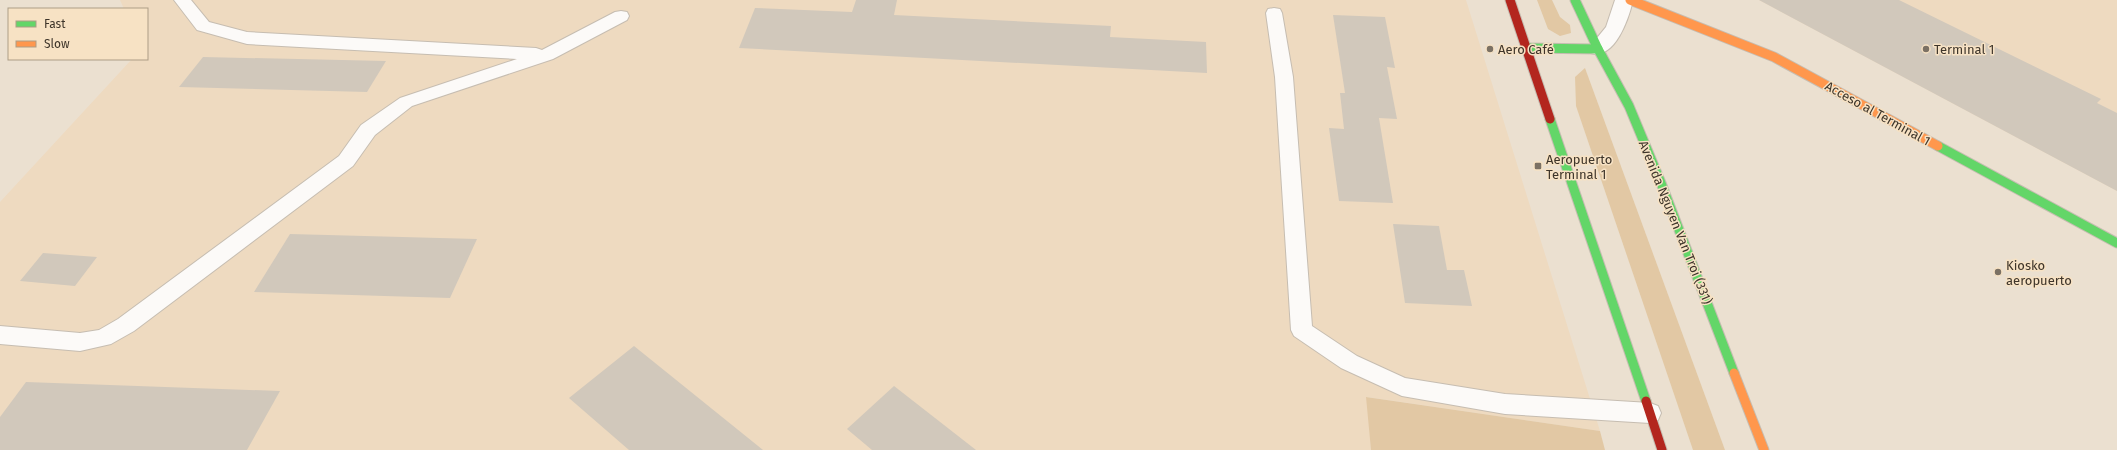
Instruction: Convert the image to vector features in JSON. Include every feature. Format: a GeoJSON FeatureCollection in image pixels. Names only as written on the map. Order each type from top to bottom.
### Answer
{"type":"FeatureCollection","features":[{"type":"Feature","properties":{"kind":"main road"},"geometry":{"type":"LineString","coordinates":[[1510,0],[1662,450]]}},
{"type":"Feature","properties":{"kind":"main road","name":"Avenida Nguyen Van Troi (331)"},"geometry":{"type":"LineString","coordinates":[[1575,0],[1598,49],[1629,106],[1661,184],[1764,450]]}},
{"type":"Feature","properties":{"kind":"main road","name":"Acceso al Terminal 1"},"geometry":{"type":"LineString","coordinates":[[1630,0],[1685,20],[1774,57],[2117,243]]}},
{"type":"Feature","properties":{"kind":"main road"},"geometry":{"type":"LineString","coordinates":[[1527,48],[1598,49]]}},
{"type":"Feature","properties":{"kind":"street"},"geometry":{"type":"LineString","coordinates":[[1598,49],[1615,31],[1620,21],[1624,0]]}},
{"type":"Feature","properties":{"kind":"lane"},"geometry":{"type":"LineString","coordinates":[[182,0],[203,26],[247,38],[547,55]]}},
{"type":"Feature","properties":{"kind":"lane"},"geometry":{"type":"LineString","coordinates":[[1274,13],[1284,77],[1302,330],[1349,362],[1402,387],[1506,404],[1650,413]]}},
{"type":"Feature","properties":{"kind":"lane"},"geometry":{"type":"LineString","coordinates":[[0,335],[80,342],[103,338],[126,325],[346,161],[368,130],[406,102],[547,55],[621,16]]}},
{"type":"Feature","properties":{"kind":"shaded area"},"geometry":{"type":"Polygon","coordinates":[[[120,0],[1466,0],[1600,431],[1367,397],[1371,450],[0,450],[0,202],[131,60],[148,60],[148,8],[124,8],[120,0]]]}},
{"type":"Feature","properties":{"kind":"shaded area"},"geometry":{"type":"Polygon","coordinates":[[[1537,0],[1552,0],[1560,17],[1570,25],[1571,33],[1560,36],[1548,29],[1537,0]]]}},
{"type":"Feature","properties":{"kind":"shaded area","name":"Terminal 1"},"geometry":{"type":"Polygon","coordinates":[[[1759,0],[2117,0],[2117,191],[1759,0]]]}},
{"type":"Feature","properties":{"kind":"shaded area"},"geometry":{"type":"Polygon","coordinates":[[[1585,68],[1725,450],[1693,450],[1576,106],[1575,77],[1585,68]]]}},
{"type":"Feature","properties":{"kind":"shaded area"},"geometry":{"type":"Polygon","coordinates":[[[1366,397],[1600,431],[1605,450],[1371,450],[1366,397]]]}},
{"type":"Feature","properties":{"kind":"building"},"geometry":{"type":"Polygon","coordinates":[[[856,0],[897,0],[894,15],[1111,26],[1110,37],[1206,42],[1207,73],[739,48],[755,8],[852,12],[856,0]]]}},
{"type":"Feature","properties":{"kind":"building","name":"Terminal 1"},"geometry":{"type":"Polygon","coordinates":[[[1759,0],[1899,0],[2101,99],[2097,103],[2117,113],[2117,191],[1759,0]]]}},
{"type":"Feature","properties":{"kind":"building"},"geometry":{"type":"Polygon","coordinates":[[[1333,15],[1385,17],[1395,68],[1387,67],[1397,119],[1379,118],[1393,203],[1339,201],[1329,128],[1344,129],[1340,93],[1345,93],[1333,15]]]}},
{"type":"Feature","properties":{"kind":"building"},"geometry":{"type":"Polygon","coordinates":[[[203,57],[386,61],[367,92],[179,87],[203,57]]]}},
{"type":"Feature","properties":{"kind":"building"},"geometry":{"type":"Polygon","coordinates":[[[1393,224],[1439,226],[1447,270],[1464,270],[1472,306],[1405,303],[1393,224]]]}},
{"type":"Feature","properties":{"kind":"building"},"geometry":{"type":"Polygon","coordinates":[[[290,234],[477,239],[450,298],[254,292],[290,234]]]}},
{"type":"Feature","properties":{"kind":"building"},"geometry":{"type":"Polygon","coordinates":[[[43,253],[97,257],[75,286],[20,281],[43,253]]]}},
{"type":"Feature","properties":{"kind":"building"},"geometry":{"type":"Polygon","coordinates":[[[634,346],[763,450],[629,450],[569,398],[634,346]]]}},
{"type":"Feature","properties":{"kind":"building"},"geometry":{"type":"Polygon","coordinates":[[[26,382],[280,391],[247,450],[0,450],[0,417],[26,382]]]}},
{"type":"Feature","properties":{"kind":"building"},"geometry":{"type":"Polygon","coordinates":[[[894,386],[976,450],[872,450],[847,429],[894,386]]]}},
{"type":"Feature","properties":{"kind":"traffic: fast"},"geometry":{"type":"LineString","coordinates":[[1575,0],[1598,49],[1629,106],[1661,183],[1734,373]]}},
{"type":"Feature","properties":{"kind":"traffic: fast"},"geometry":{"type":"LineString","coordinates":[[1527,48],[1598,49]]}},
{"type":"Feature","properties":{"kind":"traffic: fast"},"geometry":{"type":"LineString","coordinates":[[1550,119],[1646,401]]}},
{"type":"Feature","properties":{"kind":"traffic: fast"},"geometry":{"type":"LineString","coordinates":[[1938,146],[2117,243]]}},
{"type":"Feature","properties":{"kind":"traffic: slow"},"geometry":{"type":"LineString","coordinates":[[1630,0],[1774,57],[1938,146]]}},
{"type":"Feature","properties":{"kind":"traffic: slow"},"geometry":{"type":"LineString","coordinates":[[1734,373],[1764,450]]}},
{"type":"Feature","properties":{"kind":"traffic: jam"},"geometry":{"type":"LineString","coordinates":[[1510,0],[1550,119]]}},
{"type":"Feature","properties":{"kind":"traffic: jam"},"geometry":{"type":"LineString","coordinates":[[1646,401],[1662,450]]}},
{"type":"Feature","properties":{"kind":"place","name":"Aero Café"},"geometry":{"type":"Point","coordinates":[1490,49]}},
{"type":"Feature","properties":{"kind":"place","name":"Terminal 1"},"geometry":{"type":"Point","coordinates":[1926,49]}},
{"type":"Feature","properties":{"kind":"place","name":"Aeropuerto Terminal 1"},"geometry":{"type":"Point","coordinates":[1538,166]}},
{"type":"Feature","properties":{"kind":"place","name":"Kiosko aeropuerto"},"geometry":{"type":"Point","coordinates":[1998,272]}}]}
